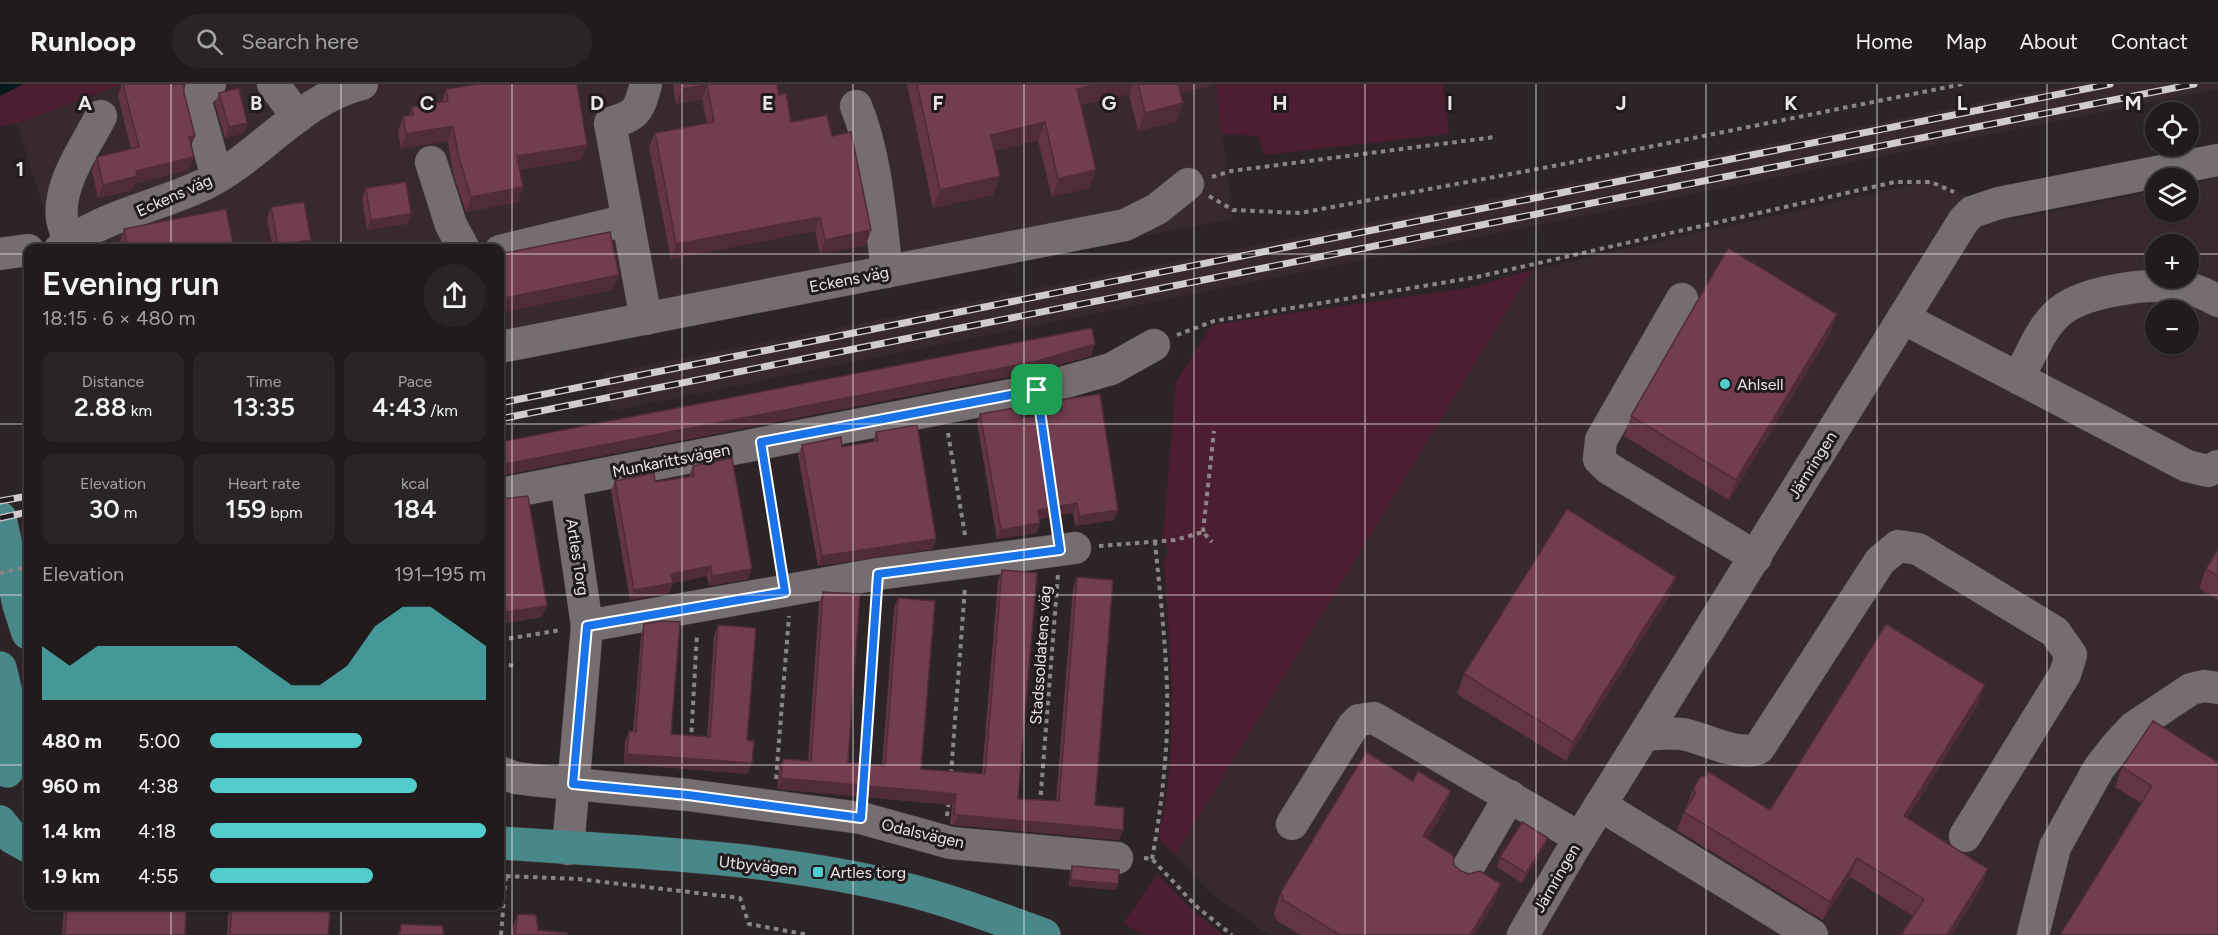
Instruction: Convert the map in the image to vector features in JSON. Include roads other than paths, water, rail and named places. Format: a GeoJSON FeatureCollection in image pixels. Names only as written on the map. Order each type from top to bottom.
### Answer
{"type":"FeatureCollection","features":[{"type":"Feature","properties":{"kind":"main road"},"geometry":{"type":"LineString","coordinates":[[0,518],[24,621]]}},
{"type":"Feature","properties":{"kind":"main road"},"geometry":{"type":"LineString","coordinates":[[0,668],[9,705],[12,771]]}},
{"type":"Feature","properties":{"kind":"main road","name":"Utbyvägen"},"geometry":{"type":"LineString","coordinates":[[504,843],[751,863],[841,876],[903,889],[983,913],[1044,935]]}},
{"type":"Feature","properties":{"kind":"street"},"geometry":{"type":"LineString","coordinates":[[210,84],[200,92],[196,102],[217,177]]}},
{"type":"Feature","properties":{"kind":"street"},"geometry":{"type":"LineString","coordinates":[[273,84],[305,112]]}},
{"type":"Feature","properties":{"kind":"street","name":"Eckens väg"},"geometry":{"type":"LineString","coordinates":[[65,244],[80,233],[182,194],[217,177],[305,112],[338,93],[362,84]]}},
{"type":"Feature","properties":{"kind":"street"},"geometry":{"type":"LineString","coordinates":[[646,84],[640,106],[629,118],[610,123],[646,320]]}},
{"type":"Feature","properties":{"kind":"street"},"geometry":{"type":"LineString","coordinates":[[855,106],[868,136],[873,160],[887,272]]}},
{"type":"Feature","properties":{"kind":"street"},"geometry":{"type":"LineString","coordinates":[[64,244],[62,220],[64,195],[75,166],[101,116]]}},
{"type":"Feature","properties":{"kind":"street","name":"Järnringen"},"geometry":{"type":"LineString","coordinates":[[1523,935],[1600,805],[1964,220],[1972,212],[1999,203],[2218,160]]}},
{"type":"Feature","properties":{"kind":"street"},"geometry":{"type":"LineString","coordinates":[[431,162],[451,225],[461,244]]}},
{"type":"Feature","properties":{"kind":"street","name":"Eckens väg"},"geometry":{"type":"LineString","coordinates":[[504,346],[1125,225],[1157,209],[1188,184]]}},
{"type":"Feature","properties":{"kind":"street"},"geometry":{"type":"LineString","coordinates":[[504,249],[628,220]]}},
{"type":"Feature","properties":{"kind":"street"},"geometry":{"type":"LineString","coordinates":[[0,254],[24,251]]}},
{"type":"Feature","properties":{"kind":"street"},"geometry":{"type":"LineString","coordinates":[[2018,378],[2048,324],[2065,307],[2075,301],[2092,296],[2163,286],[2200,291],[2218,301]]}},
{"type":"Feature","properties":{"kind":"street"},"geometry":{"type":"LineString","coordinates":[[1682,298],[1601,440],[1599,459],[1608,468],[1756,557]]}},
{"type":"Feature","properties":{"kind":"street"},"geometry":{"type":"LineString","coordinates":[[1903,318],[2187,466],[2208,471],[2218,466]]}},
{"type":"Feature","properties":{"kind":"street","name":"Munkarittsvägen"},"geometry":{"type":"LineString","coordinates":[[504,493],[1037,390],[1111,369],[1154,345]]}},
{"type":"Feature","properties":{"kind":"street","name":"Artles Torg"},"geometry":{"type":"LineString","coordinates":[[566,481],[587,626],[568,849]]}},
{"type":"Feature","properties":{"kind":"street"},"geometry":{"type":"LineString","coordinates":[[1644,735],[1684,735],[1738,750],[1753,751],[1759,748],[1880,561],[1898,546],[1918,549],[2055,632],[2071,655],[2066,674],[1965,836]]}},
{"type":"Feature","properties":{"kind":"street"},"geometry":{"type":"LineString","coordinates":[[587,626],[878,574],[1067,549]]}},
{"type":"Feature","properties":{"kind":"street"},"geometry":{"type":"LineString","coordinates":[[2033,935],[2055,847],[2099,768],[2134,727],[2191,689],[2204,686],[2218,688]]}},
{"type":"Feature","properties":{"kind":"street"},"geometry":{"type":"LineString","coordinates":[[1292,824],[1346,735],[1353,726],[1366,718],[1383,721],[1580,838]]}},
{"type":"Feature","properties":{"kind":"street","name":"Odalsvägen"},"geometry":{"type":"LineString","coordinates":[[508,775],[861,818],[944,841],[1117,858]]}},
{"type":"Feature","properties":{"kind":"street"},"geometry":{"type":"LineString","coordinates":[[1463,876],[1510,796]]}},
{"type":"Feature","properties":{"kind":"street"},"geometry":{"type":"LineString","coordinates":[[1600,805],[1812,935]]}},
{"type":"Feature","properties":{"kind":"water"},"geometry":{"type":"Polygon","coordinates":[[[0,84],[23,84],[0,96],[0,84]]]}},
{"type":"Feature","properties":{"kind":"railway"},"geometry":{"type":"LineString","coordinates":[[504,402],[2110,84]]}},
{"type":"Feature","properties":{"kind":"railway"},"geometry":{"type":"LineString","coordinates":[[504,418],[2194,84]]}},
{"type":"Feature","properties":{"kind":"railway"},"geometry":{"type":"LineString","coordinates":[[0,501],[24,497]]}},
{"type":"Feature","properties":{"kind":"railway"},"geometry":{"type":"LineString","coordinates":[[0,518],[24,513]]}},
{"type":"Feature","properties":{"kind":"place","name":"Ahlsell"},"geometry":{"type":"Point","coordinates":[1725,384]}},
{"type":"Feature","properties":{"kind":"place","name":"Artles torg"},"geometry":{"type":"Point","coordinates":[818,872]}}]}
